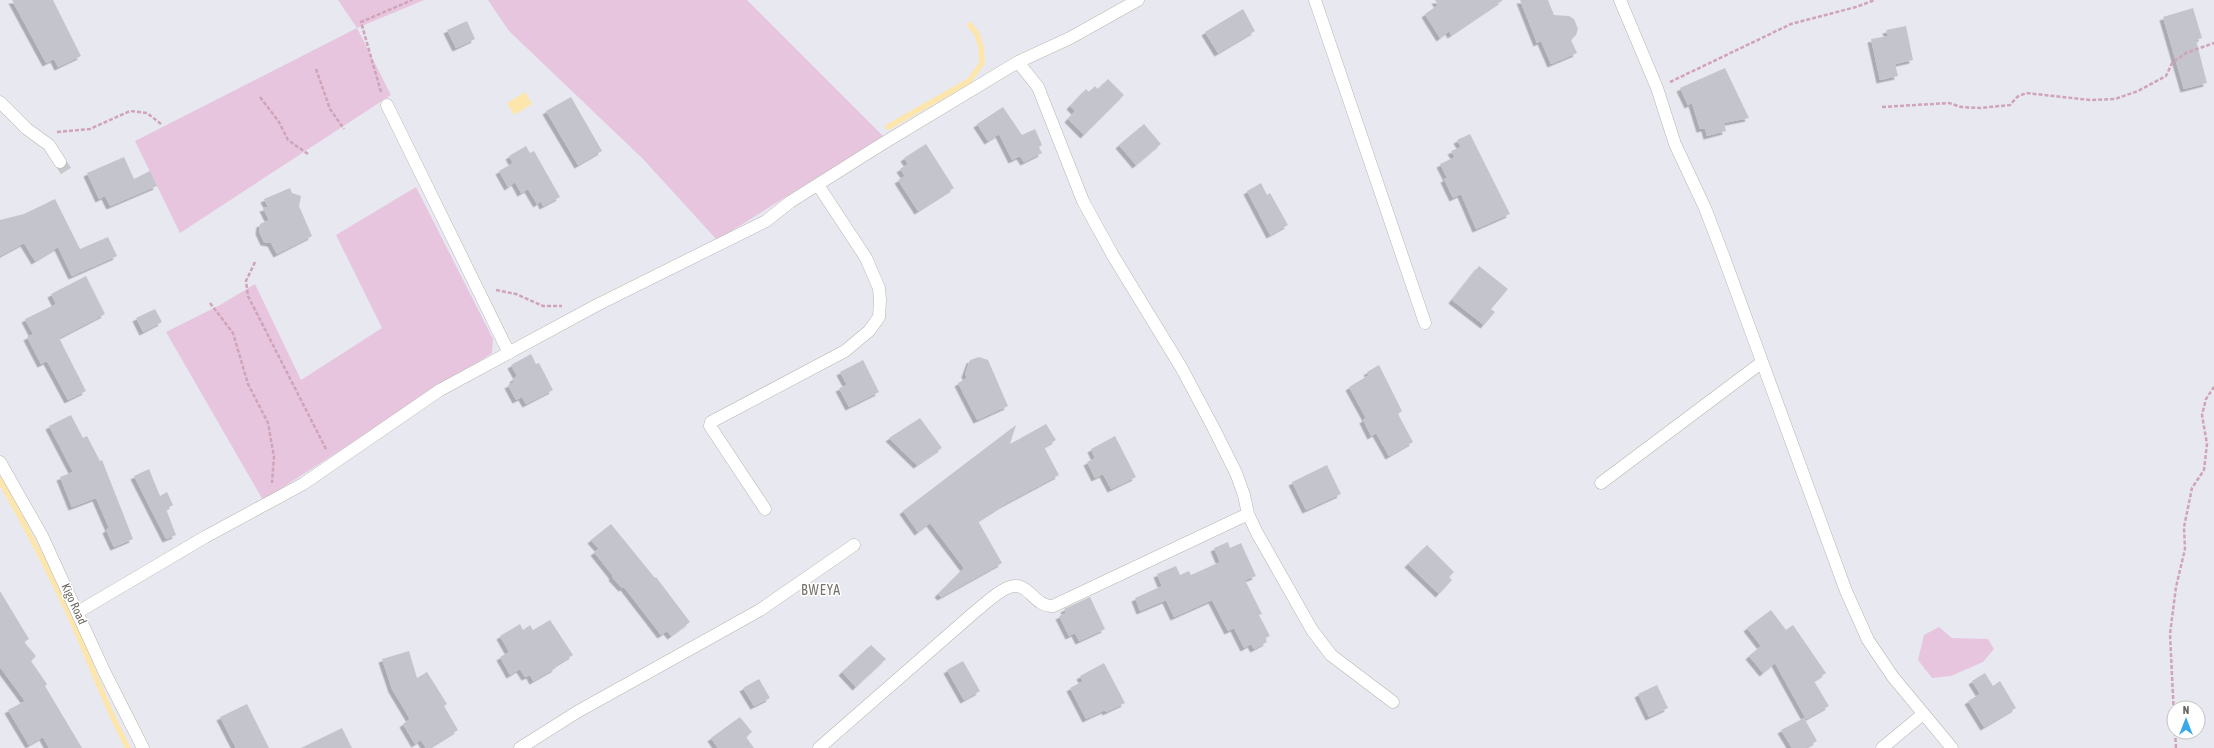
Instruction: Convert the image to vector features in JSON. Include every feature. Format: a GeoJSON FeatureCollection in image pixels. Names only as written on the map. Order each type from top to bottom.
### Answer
{"type":"FeatureCollection","features":[{"type":"Feature","properties":{"kind":"street"},"geometry":{"type":"LineString","coordinates":[[78,612],[303,484],[440,390],[604,301],[766,221],[818,185],[1018,62],[1070,38],[1138,0]]}},
{"type":"Feature","properties":{"kind":"street"},"geometry":{"type":"LineString","coordinates":[[1315,0],[1425,323]]}},
{"type":"Feature","properties":{"kind":"street"},"geometry":{"type":"LineString","coordinates":[[1620,0],[1657,88],[1675,144],[1720,248],[1846,591],[1868,640],[1893,677],[1952,748]]}},
{"type":"Feature","properties":{"kind":"street"},"geometry":{"type":"LineString","coordinates":[[1018,62],[1038,87],[1075,181],[1098,229],[1181,367],[1216,433],[1236,473],[1244,495],[1248,514],[1280,576],[1324,649],[1393,702]]}},
{"type":"Feature","properties":{"kind":"street"},"geometry":{"type":"LineString","coordinates":[[0,102],[35,135],[49,145],[60,162]]}},
{"type":"Feature","properties":{"kind":"street"},"geometry":{"type":"LineString","coordinates":[[387,106],[508,353]]}},
{"type":"Feature","properties":{"kind":"street"},"geometry":{"type":"LineString","coordinates":[[765,509],[721,444],[710,426],[711,422],[845,351],[869,331],[879,317],[880,300],[878,288],[866,258],[818,185]]}},
{"type":"Feature","properties":{"kind":"street"},"geometry":{"type":"LineString","coordinates":[[1601,483],[1761,363]]}},
{"type":"Feature","properties":{"kind":"street","name":"Kigo Road"},"geometry":{"type":"LineString","coordinates":[[0,462],[42,536],[104,671],[143,748]]}},
{"type":"Feature","properties":{"kind":"street"},"geometry":{"type":"LineString","coordinates":[[819,748],[971,615],[1004,589],[1016,585],[1022,587],[1040,604],[1053,606],[1248,514]]}},
{"type":"Feature","properties":{"kind":"street"},"geometry":{"type":"LineString","coordinates":[[520,748],[577,712],[760,610],[854,545]]}},
{"type":"Feature","properties":{"kind":"street"},"geometry":{"type":"LineString","coordinates":[[1882,748],[1923,714]]}},
{"type":"Feature","properties":{"kind":"path"},"geometry":{"type":"LineString","coordinates":[[387,106],[380,92],[361,22],[412,0]]}},
{"type":"Feature","properties":{"kind":"path"},"geometry":{"type":"LineString","coordinates":[[1657,88],[1791,24],[1856,7],[1875,0]]}},
{"type":"Feature","properties":{"kind":"path"},"geometry":{"type":"LineString","coordinates":[[1882,107],[1949,103],[1961,107],[1980,108],[2010,105],[2017,97],[2026,93],[2090,100],[2114,99],[2138,91],[2166,76],[2172,63],[2186,53],[2214,43]]}},
{"type":"Feature","properties":{"kind":"path"},"geometry":{"type":"LineString","coordinates":[[316,69],[330,109],[344,129]]}},
{"type":"Feature","properties":{"kind":"path"},"geometry":{"type":"LineString","coordinates":[[260,97],[279,122],[288,140],[308,154]]}},
{"type":"Feature","properties":{"kind":"path"},"geometry":{"type":"LineString","coordinates":[[35,135],[90,129],[130,111],[147,113],[161,124]]}},
{"type":"Feature","properties":{"kind":"path"},"geometry":{"type":"LineString","coordinates":[[255,262],[246,281],[248,296],[333,464]]}},
{"type":"Feature","properties":{"kind":"path"},"geometry":{"type":"LineString","coordinates":[[476,287],[516,294],[543,306],[566,305]]}},
{"type":"Feature","properties":{"kind":"path"},"geometry":{"type":"LineString","coordinates":[[210,303],[233,333],[248,384],[268,422],[274,457],[271,502]]}},
{"type":"Feature","properties":{"kind":"path"},"geometry":{"type":"LineString","coordinates":[[2173,700],[2170,634],[2176,587],[2185,549],[2184,527],[2192,488],[2204,470],[2207,444],[2202,415],[2206,399],[2214,387]]}},
{"type":"Feature","properties":{"kind":"shaded area"},"geometry":{"type":"Polygon","coordinates":[[[338,0],[424,0],[357,28],[338,0]]]}},
{"type":"Feature","properties":{"kind":"shaded area"},"geometry":{"type":"Polygon","coordinates":[[[488,0],[747,0],[883,136],[717,240],[643,159],[509,31],[488,0]]]}},
{"type":"Feature","properties":{"kind":"shaded area"},"geometry":{"type":"Polygon","coordinates":[[[357,28],[391,95],[180,233],[135,141],[357,28]]]}},
{"type":"Feature","properties":{"kind":"shaded area"},"geometry":{"type":"Polygon","coordinates":[[[525,92],[532,104],[514,115],[507,103],[525,92]]]}},
{"type":"Feature","properties":{"kind":"shaded area"},"geometry":{"type":"Polygon","coordinates":[[[416,187],[493,339],[492,353],[263,500],[166,332],[220,305],[255,284],[301,380],[382,328],[336,235],[416,187]]]}},
{"type":"Feature","properties":{"kind":"shaded area"},"geometry":{"type":"Polygon","coordinates":[[[1939,627],[1952,638],[1988,639],[1994,649],[1983,662],[1951,676],[1932,678],[1918,660],[1924,635],[1939,627]]]}},
{"type":"Feature","properties":{"kind":"building"},"geometry":{"type":"Polygon","coordinates":[[[12,0],[53,0],[81,56],[58,67],[54,59],[46,63],[12,0]]]}},
{"type":"Feature","properties":{"kind":"building"},"geometry":{"type":"Polygon","coordinates":[[[1435,0],[1503,0],[1451,35],[1449,31],[1440,38],[1425,14],[1438,5],[1435,0]]]}},
{"type":"Feature","properties":{"kind":"building"},"geometry":{"type":"Polygon","coordinates":[[[1520,0],[1548,0],[1554,15],[1569,16],[1574,19],[1578,29],[1576,35],[1571,40],[1577,53],[1551,64],[1541,41],[1537,43],[1520,0]]]}},
{"type":"Feature","properties":{"kind":"building"},"geometry":{"type":"Polygon","coordinates":[[[2193,8],[2202,38],[2196,40],[2207,83],[2184,89],[2163,17],[2193,8]]]}},
{"type":"Feature","properties":{"kind":"building"},"geometry":{"type":"Polygon","coordinates":[[[1243,9],[1255,31],[1218,53],[1205,32],[1243,9]]]}},
{"type":"Feature","properties":{"kind":"building"},"geometry":{"type":"Polygon","coordinates":[[[467,21],[475,39],[456,48],[447,30],[467,21]]]}},
{"type":"Feature","properties":{"kind":"building"},"geometry":{"type":"Polygon","coordinates":[[[1906,26],[1913,60],[1895,64],[1898,76],[1880,80],[1871,39],[1888,36],[1886,30],[1906,26]]]}},
{"type":"Feature","properties":{"kind":"building"},"geometry":{"type":"Polygon","coordinates":[[[1725,68],[1749,118],[1724,123],[1726,131],[1707,136],[1705,128],[1700,129],[1692,103],[1688,105],[1680,88],[1725,68]]]}},
{"type":"Feature","properties":{"kind":"building"},"geometry":{"type":"Polygon","coordinates":[[[1108,79],[1124,95],[1084,135],[1068,119],[1075,111],[1070,106],[1086,89],[1089,92],[1095,86],[1098,89],[1108,79]]]}},
{"type":"Feature","properties":{"kind":"building"},"geometry":{"type":"Polygon","coordinates":[[[571,97],[602,151],[578,165],[546,111],[571,97]]]}},
{"type":"Feature","properties":{"kind":"building"},"geometry":{"type":"Polygon","coordinates":[[[1003,107],[1022,135],[1035,129],[1042,145],[1039,147],[1042,153],[1024,162],[1020,156],[1012,160],[999,134],[988,141],[977,124],[1003,107]]]}},
{"type":"Feature","properties":{"kind":"building"},"geometry":{"type":"Polygon","coordinates":[[[1144,124],[1161,144],[1136,165],[1119,145],[1144,124]]]}},
{"type":"Feature","properties":{"kind":"building"},"geometry":{"type":"Polygon","coordinates":[[[1470,134],[1510,214],[1476,229],[1461,194],[1453,198],[1444,179],[1447,178],[1440,164],[1455,157],[1451,151],[1461,147],[1457,140],[1470,134]]]}},
{"type":"Feature","properties":{"kind":"building"},"geometry":{"type":"Polygon","coordinates":[[[926,144],[954,188],[918,211],[898,180],[905,176],[900,169],[908,164],[904,158],[926,144]]]}},
{"type":"Feature","properties":{"kind":"building"},"geometry":{"type":"Polygon","coordinates":[[[526,146],[530,153],[534,151],[560,197],[543,206],[541,201],[537,204],[528,189],[521,193],[515,182],[508,187],[499,171],[513,163],[509,156],[526,146]]]}},
{"type":"Feature","properties":{"kind":"building"},"geometry":{"type":"Polygon","coordinates":[[[124,157],[134,179],[150,171],[157,186],[110,206],[105,196],[99,199],[87,173],[124,157]]]}},
{"type":"Feature","properties":{"kind":"building"},"geometry":{"type":"Polygon","coordinates":[[[1261,183],[1267,195],[1270,193],[1288,225],[1270,235],[1247,191],[1261,183]]]}},
{"type":"Feature","properties":{"kind":"building"},"geometry":{"type":"Polygon","coordinates":[[[290,188],[292,193],[301,196],[299,206],[312,236],[277,254],[271,243],[264,242],[259,231],[260,224],[269,220],[263,208],[268,207],[264,199],[290,188]]]}},
{"type":"Feature","properties":{"kind":"building"},"geometry":{"type":"Polygon","coordinates":[[[55,199],[80,249],[108,237],[117,256],[72,276],[58,247],[35,261],[24,243],[0,256],[0,220],[24,214],[55,199]]]}},
{"type":"Feature","properties":{"kind":"building"},"geometry":{"type":"Polygon","coordinates":[[[1479,266],[1508,289],[1491,309],[1495,312],[1484,325],[1452,300],[1479,266]]]}},
{"type":"Feature","properties":{"kind":"building"},"geometry":{"type":"Polygon","coordinates":[[[86,276],[105,314],[59,338],[86,391],[68,400],[47,361],[41,364],[27,337],[33,334],[25,319],[56,304],[51,294],[86,276]]]}},
{"type":"Feature","properties":{"kind":"building"},"geometry":{"type":"Polygon","coordinates":[[[155,309],[162,322],[143,332],[136,318],[155,309]]]}},
{"type":"Feature","properties":{"kind":"building"},"geometry":{"type":"Polygon","coordinates":[[[531,354],[536,364],[539,363],[553,390],[526,404],[522,397],[516,400],[508,385],[514,382],[513,379],[517,376],[511,365],[531,354]]]}},
{"type":"Feature","properties":{"kind":"building"},"geometry":{"type":"Polygon","coordinates":[[[979,357],[988,360],[1008,406],[977,420],[958,383],[967,378],[965,374],[970,360],[979,357]]]}},
{"type":"Feature","properties":{"kind":"building"},"geometry":{"type":"Polygon","coordinates":[[[863,360],[879,392],[849,407],[839,388],[847,385],[840,372],[863,360]]]}},
{"type":"Feature","properties":{"kind":"building"},"geometry":{"type":"Polygon","coordinates":[[[1379,365],[1402,411],[1398,414],[1413,442],[1389,456],[1376,433],[1371,436],[1363,420],[1366,418],[1349,387],[1369,375],[1367,372],[1379,365]]]}},
{"type":"Feature","properties":{"kind":"building"},"geometry":{"type":"Polygon","coordinates":[[[71,415],[83,438],[87,436],[100,461],[102,460],[133,539],[114,547],[106,530],[109,528],[96,498],[72,507],[60,477],[73,472],[49,426],[71,415]]]}},
{"type":"Feature","properties":{"kind":"building"},"geometry":{"type":"Polygon","coordinates":[[[920,418],[942,448],[917,465],[889,438],[920,418]]]}},
{"type":"Feature","properties":{"kind":"building"},"geometry":{"type":"Polygon","coordinates":[[[1046,424],[1056,440],[1044,447],[1059,475],[1003,505],[978,521],[1002,563],[941,597],[938,594],[964,568],[930,523],[918,532],[903,511],[1016,425],[1010,444],[1046,424]]]}},
{"type":"Feature","properties":{"kind":"building"},"geometry":{"type":"Polygon","coordinates":[[[1115,436],[1136,477],[1111,489],[1103,474],[1095,478],[1087,462],[1095,458],[1091,449],[1115,436]]]}},
{"type":"Feature","properties":{"kind":"building"},"geometry":{"type":"Polygon","coordinates":[[[1327,465],[1341,494],[1306,510],[1292,482],[1327,465]]]}},
{"type":"Feature","properties":{"kind":"building"},"geometry":{"type":"Polygon","coordinates":[[[149,469],[160,496],[167,492],[173,505],[166,509],[176,535],[166,539],[134,476],[149,469]]]}},
{"type":"Feature","properties":{"kind":"building"},"geometry":{"type":"Polygon","coordinates":[[[611,524],[655,578],[656,577],[690,622],[671,636],[667,631],[661,635],[624,587],[622,588],[612,577],[613,576],[594,552],[599,549],[591,540],[611,524]]]}},
{"type":"Feature","properties":{"kind":"building"},"geometry":{"type":"Polygon","coordinates":[[[1228,542],[1230,548],[1241,543],[1256,576],[1245,580],[1262,614],[1259,615],[1270,636],[1265,638],[1267,642],[1254,649],[1251,644],[1244,648],[1234,628],[1228,631],[1212,600],[1174,617],[1166,600],[1140,611],[1135,598],[1162,586],[1157,574],[1176,566],[1180,575],[1189,571],[1191,575],[1220,562],[1214,548],[1228,542]]]}},
{"type":"Feature","properties":{"kind":"building"},"geometry":{"type":"Polygon","coordinates":[[[1427,545],[1454,572],[1449,577],[1452,580],[1439,594],[1408,564],[1427,545]]]}},
{"type":"Feature","properties":{"kind":"building"},"geometry":{"type":"Polygon","coordinates":[[[0,591],[29,639],[24,642],[36,656],[31,661],[47,684],[45,686],[82,748],[49,748],[43,737],[29,745],[8,710],[25,701],[0,667],[0,591]]]}},
{"type":"Feature","properties":{"kind":"building"},"geometry":{"type":"Polygon","coordinates":[[[1090,597],[1105,629],[1079,641],[1075,633],[1069,636],[1059,616],[1066,613],[1064,609],[1090,597]]]}},
{"type":"Feature","properties":{"kind":"building"},"geometry":{"type":"Polygon","coordinates":[[[1771,610],[1786,630],[1793,625],[1826,673],[1814,681],[1829,706],[1806,719],[1775,663],[1763,673],[1749,656],[1761,646],[1747,628],[1771,610]]]}},
{"type":"Feature","properties":{"kind":"building"},"geometry":{"type":"Polygon","coordinates":[[[550,620],[573,655],[555,666],[556,668],[533,681],[530,675],[525,677],[520,669],[510,675],[500,657],[509,652],[500,636],[520,624],[523,630],[530,625],[533,630],[550,620]]]}},
{"type":"Feature","properties":{"kind":"building"},"geometry":{"type":"Polygon","coordinates":[[[871,645],[886,659],[856,687],[842,672],[871,645]]]}},
{"type":"Feature","properties":{"kind":"building"},"geometry":{"type":"Polygon","coordinates":[[[409,651],[417,678],[427,672],[447,704],[444,706],[458,730],[429,748],[426,748],[421,740],[415,744],[403,724],[410,719],[392,689],[382,659],[409,651]]]}},
{"type":"Feature","properties":{"kind":"building"},"geometry":{"type":"Polygon","coordinates":[[[963,661],[980,691],[964,700],[947,670],[963,661]]]}},
{"type":"Feature","properties":{"kind":"building"},"geometry":{"type":"Polygon","coordinates":[[[1104,663],[1125,703],[1086,719],[1070,688],[1083,681],[1080,676],[1104,663]]]}},
{"type":"Feature","properties":{"kind":"building"},"geometry":{"type":"Polygon","coordinates":[[[1985,673],[1993,686],[2000,681],[2016,708],[1984,727],[1968,701],[1980,694],[1972,681],[1985,673]]]}},
{"type":"Feature","properties":{"kind":"building"},"geometry":{"type":"Polygon","coordinates":[[[759,679],[770,698],[754,706],[743,688],[759,679]]]}},
{"type":"Feature","properties":{"kind":"building"},"geometry":{"type":"Polygon","coordinates":[[[1657,685],[1668,708],[1649,717],[1638,694],[1657,685]]]}},
{"type":"Feature","properties":{"kind":"building"},"geometry":{"type":"Polygon","coordinates":[[[247,704],[269,748],[236,748],[220,717],[247,704]]]}},
{"type":"Feature","properties":{"kind":"building"},"geometry":{"type":"Polygon","coordinates":[[[740,717],[752,732],[746,737],[754,748],[718,748],[711,738],[740,717]]]}},
{"type":"Feature","properties":{"kind":"building"},"geometry":{"type":"Polygon","coordinates":[[[1804,718],[1817,741],[1805,748],[1792,748],[1781,730],[1804,718]]]}},
{"type":"Feature","properties":{"kind":"building"},"geometry":{"type":"Polygon","coordinates":[[[342,728],[352,748],[301,748],[342,728]]]}},
{"type":"Feature","properties":{"kind":"waterway"},"geometry":{"type":"LineString","coordinates":[[888,127],[969,81],[982,63],[981,47],[977,34],[970,25]]}},
{"type":"Feature","properties":{"kind":"waterway"},"geometry":{"type":"LineString","coordinates":[[0,480],[52,577],[108,707],[128,748]]}},
{"type":"Feature","properties":{"kind":"tunnel"},"geometry":{"type":"LineString","coordinates":[[60,162],[66,171]]}},
{"type":"Feature","properties":{"kind":"district","name":"BWEYA"},"geometry":{"type":"Point","coordinates":[821,590]}}]}
